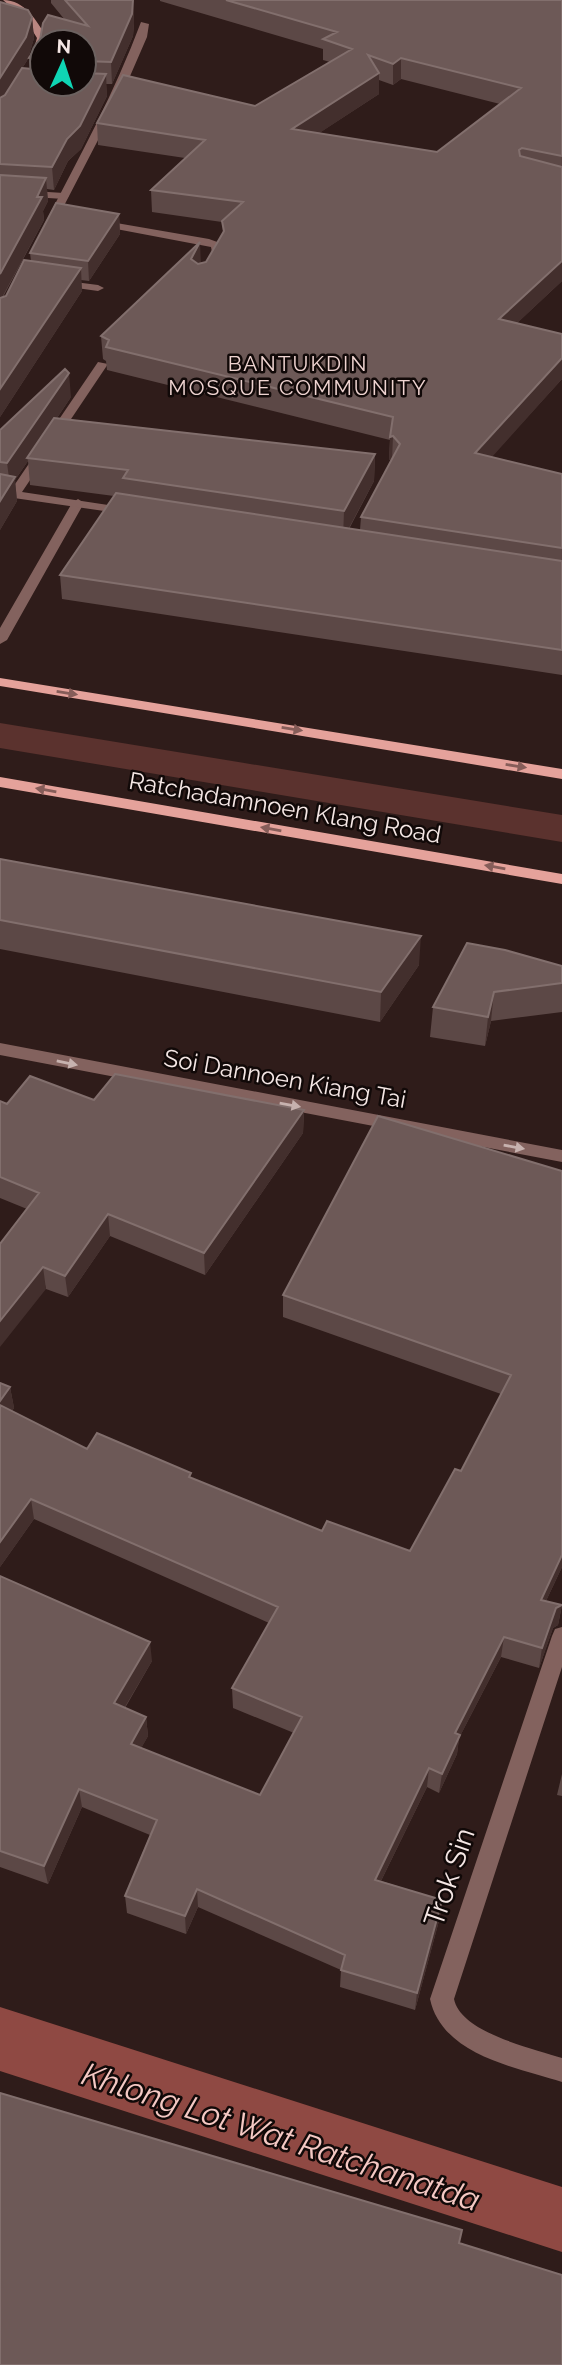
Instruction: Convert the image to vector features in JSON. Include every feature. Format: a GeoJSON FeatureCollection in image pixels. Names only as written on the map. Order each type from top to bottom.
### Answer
{"type":"FeatureCollection","features":[{"type":"Feature","properties":{"kind":"main road"},"geometry":{"type":"LineString","coordinates":[[0,682],[562,774]]}},
{"type":"Feature","properties":{"kind":"main road","name":"Ratchadamnoen Klang Road"},"geometry":{"type":"LineString","coordinates":[[0,782],[562,879]]}},
{"type":"Feature","properties":{"kind":"street"},"geometry":{"type":"LineString","coordinates":[[8,0],[30,18],[36,28]]}},
{"type":"Feature","properties":{"kind":"street"},"geometry":{"type":"LineString","coordinates":[[43,236],[124,90],[144,24]]}},
{"type":"Feature","properties":{"kind":"street"},"geometry":{"type":"LineString","coordinates":[[103,89],[124,90]]}},
{"type":"Feature","properties":{"kind":"street"},"geometry":{"type":"LineString","coordinates":[[0,192],[64,196]]}},
{"type":"Feature","properties":{"kind":"street"},"geometry":{"type":"LineString","coordinates":[[54,215],[68,218]]}},
{"type":"Feature","properties":{"kind":"street"},"geometry":{"type":"LineString","coordinates":[[81,220],[216,245],[217,252],[206,272]]}},
{"type":"Feature","properties":{"kind":"street"},"geometry":{"type":"LineString","coordinates":[[47,281],[97,288]]}},
{"type":"Feature","properties":{"kind":"street"},"geometry":{"type":"LineString","coordinates":[[102,364],[7,493],[137,513]]}},
{"type":"Feature","properties":{"kind":"street"},"geometry":{"type":"LineString","coordinates":[[0,640],[78,503]]}},
{"type":"Feature","properties":{"kind":"street","name":"Soi Dannoen Kiang Tai"},"geometry":{"type":"LineString","coordinates":[[0,1049],[114,1073],[562,1156]]}},
{"type":"Feature","properties":{"kind":"street","name":"Trok Sin"},"geometry":{"type":"LineString","coordinates":[[562,1636],[446,1980],[442,2001],[449,2020],[474,2039],[562,2070]]}},
{"type":"Feature","properties":{"kind":"shaded area"},"geometry":{"type":"Polygon","coordinates":[[[0,723],[562,815],[562,842],[0,748],[0,723]]]}},
{"type":"Feature","properties":{"kind":"water","name":"Khlong Lot Wat Ratchanatda"},"geometry":{"type":"Polygon","coordinates":[[[0,2007],[562,2187],[562,2252],[0,2071],[0,2007]]]}},
{"type":"Feature","properties":{"kind":"building"},"geometry":{"type":"Polygon","coordinates":[[[65,0],[133,0],[132,14],[111,62],[98,62],[98,28],[42,28],[48,15],[88,26],[65,0]]]}},
{"type":"Feature","properties":{"kind":"building"},"geometry":{"type":"Polygon","coordinates":[[[226,0],[562,0],[562,156],[522,148],[519,150],[520,156],[562,167],[562,261],[499,319],[562,334],[562,358],[475,453],[562,474],[562,548],[361,517],[400,444],[393,436],[390,437],[393,417],[106,347],[109,340],[101,336],[200,242],[191,259],[198,264],[206,262],[224,231],[222,221],[243,202],[151,190],[205,140],[97,123],[123,75],[255,106],[352,49],[323,39],[337,32],[226,0]],[[368,55],[379,73],[292,129],[437,152],[521,88],[401,58],[393,64],[368,55]]]}},
{"type":"Feature","properties":{"kind":"building"},"geometry":{"type":"Polygon","coordinates":[[[0,2],[28,10],[32,17],[26,37],[0,78],[0,2]]]}},
{"type":"Feature","properties":{"kind":"building"},"geometry":{"type":"Polygon","coordinates":[[[22,68],[28,69],[28,98],[94,98],[80,126],[67,139],[52,167],[0,164],[0,98],[5,95],[22,68]]]}},
{"type":"Feature","properties":{"kind":"building"},"geometry":{"type":"Polygon","coordinates":[[[98,74],[106,74],[98,90],[98,74]]]}},
{"type":"Feature","properties":{"kind":"building"},"geometry":{"type":"Polygon","coordinates":[[[0,175],[46,178],[37,197],[42,197],[0,274],[0,175]]]}},
{"type":"Feature","properties":{"kind":"building"},"geometry":{"type":"Polygon","coordinates":[[[56,203],[119,214],[88,261],[30,253],[56,203]]]}},
{"type":"Feature","properties":{"kind":"building"},"geometry":{"type":"Polygon","coordinates":[[[24,260],[81,268],[0,389],[0,298],[6,296],[24,260]]]}},
{"type":"Feature","properties":{"kind":"building"},"geometry":{"type":"Polygon","coordinates":[[[65,369],[69,373],[7,463],[0,462],[0,430],[65,369]]]}},
{"type":"Feature","properties":{"kind":"building"},"geometry":{"type":"Polygon","coordinates":[[[54,418],[375,454],[344,511],[123,478],[128,470],[27,458],[54,418]]]}},
{"type":"Feature","properties":{"kind":"building"},"geometry":{"type":"Polygon","coordinates":[[[0,474],[15,477],[0,501],[0,474]]]}},
{"type":"Feature","properties":{"kind":"building"},"geometry":{"type":"Polygon","coordinates":[[[116,493],[562,561],[562,650],[60,575],[116,493]]]}},
{"type":"Feature","properties":{"kind":"building"},"geometry":{"type":"Polygon","coordinates":[[[0,859],[421,936],[381,992],[0,920],[0,859]]]}},
{"type":"Feature","properties":{"kind":"building"},"geometry":{"type":"Polygon","coordinates":[[[467,943],[505,950],[562,966],[562,983],[494,992],[488,1017],[433,1007],[467,943]]]}},
{"type":"Feature","properties":{"kind":"building"},"geometry":{"type":"Polygon","coordinates":[[[115,1074],[304,1110],[204,1253],[108,1214],[65,1276],[43,1267],[0,1321],[0,1244],[39,1193],[0,1177],[0,1101],[7,1104],[30,1076],[94,1100],[115,1074]]]}},
{"type":"Feature","properties":{"kind":"building"},"geometry":{"type":"Polygon","coordinates":[[[378,1116],[562,1171],[562,1555],[541,1600],[562,1605],[556,1608],[542,1648],[504,1637],[455,1733],[460,1735],[442,1774],[429,1768],[375,1880],[442,1900],[417,1993],[341,1970],[345,1955],[197,1889],[185,1916],[125,1896],[157,1820],[79,1789],[44,1866],[0,1851],[0,1576],[150,1642],[114,1703],[146,1717],[131,1744],[260,1795],[302,1717],[232,1688],[278,1607],[31,1499],[0,1542],[0,1405],[87,1449],[97,1433],[191,1473],[189,1477],[322,1531],[327,1521],[410,1551],[455,1469],[461,1471],[511,1375],[283,1295],[378,1116]]]}},
{"type":"Feature","properties":{"kind":"building"},"geometry":{"type":"Polygon","coordinates":[[[0,1383],[10,1387],[0,1401],[0,1383]]]}},
{"type":"Feature","properties":{"kind":"building"},"geometry":{"type":"Polygon","coordinates":[[[0,2093],[462,2230],[459,2243],[562,2275],[562,2365],[0,2365],[0,2093]]]}},
{"type":"Feature","properties":{"kind":"district","name":"BANTUKDIN MOSQUE COMMUNITY"},"geometry":{"type":"Point","coordinates":[298,376]}}]}
